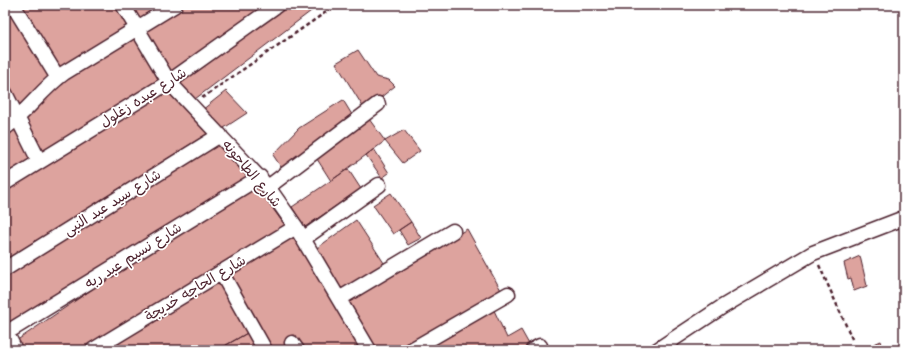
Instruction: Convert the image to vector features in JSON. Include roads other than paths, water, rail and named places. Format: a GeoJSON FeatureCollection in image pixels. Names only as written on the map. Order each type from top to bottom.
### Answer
{"type":"FeatureCollection","features":[{"type":"Feature","properties":{"kind":"street"},"geometry":{"type":"LineString","coordinates":[[13,5],[58,78]]}},
{"type":"Feature","properties":{"kind":"street","name":"شارع الطاحونه"},"geometry":{"type":"LineString","coordinates":[[123,5],[169,82],[264,182],[300,233],[369,350]]}},
{"type":"Feature","properties":{"kind":"street"},"geometry":{"type":"LineString","coordinates":[[5,128],[17,119],[58,78],[174,5]]}},
{"type":"Feature","properties":{"kind":"street","name":"شارع عبده زغلول"},"geometry":{"type":"LineString","coordinates":[[5,183],[169,82],[277,5]]}},
{"type":"Feature","properties":{"kind":"street"},"geometry":{"type":"LineString","coordinates":[[5,93],[39,161]]}},
{"type":"Feature","properties":{"kind":"street","name":"شارع نسيم عبد ربه"},"geometry":{"type":"LineString","coordinates":[[6,331],[264,182],[378,104]]}},
{"type":"Feature","properties":{"kind":"street","name":"شارع سيد عبد النبى"},"geometry":{"type":"LineString","coordinates":[[5,269],[220,135]]}},
{"type":"Feature","properties":{"kind":"street","name":"شارع الحاجه خديجة"},"geometry":{"type":"LineString","coordinates":[[93,350],[221,272],[300,233],[379,185]]}},
{"type":"Feature","properties":{"kind":"street"},"geometry":{"type":"LineString","coordinates":[[657,350],[722,308],[813,253],[904,218]]}},
{"type":"Feature","properties":{"kind":"street"},"geometry":{"type":"LineString","coordinates":[[339,299],[453,231]]}},
{"type":"Feature","properties":{"kind":"street"},"geometry":{"type":"LineString","coordinates":[[221,272],[264,350]]}},
{"type":"Feature","properties":{"kind":"street"},"geometry":{"type":"LineString","coordinates":[[411,350],[508,294]]}},
{"type":"Feature","properties":{"kind":"street"},"geometry":{"type":"LineString","coordinates":[[6,331],[15,350]]}}]}
